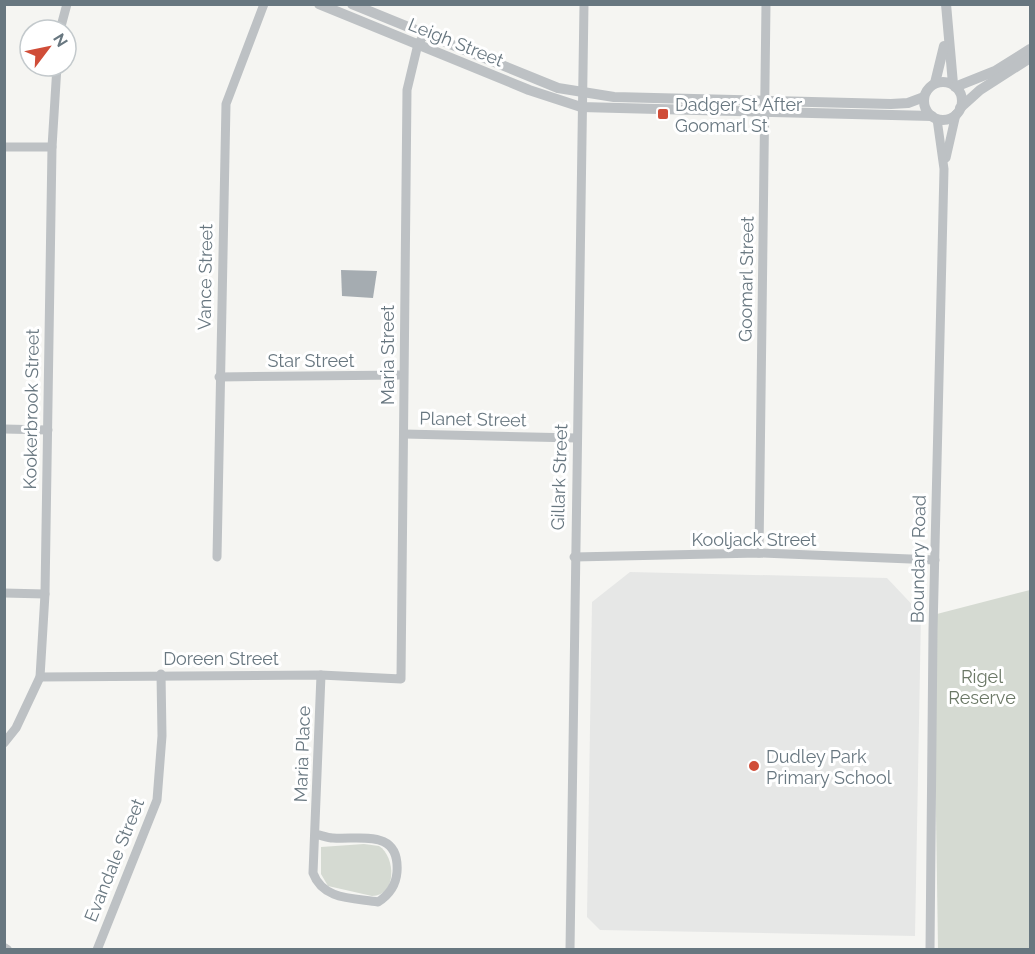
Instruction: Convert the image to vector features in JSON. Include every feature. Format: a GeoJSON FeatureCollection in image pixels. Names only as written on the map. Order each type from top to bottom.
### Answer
{"type":"FeatureCollection","features":[{"type":"Feature","properties":{"kind":"street","name":"Vance Street"},"geometry":{"type":"LineString","coordinates":[[217,556],[226,104],[264,4]]}},
{"type":"Feature","properties":{"kind":"street","name":"Leigh Street"},"geometry":{"type":"LineString","coordinates":[[319,4],[529,90],[581,106],[765,107]]}},
{"type":"Feature","properties":{"kind":"street","name":"Leigh Street"},"geometry":{"type":"LineString","coordinates":[[352,4],[535,79],[582,94],[765,107]]}},
{"type":"Feature","properties":{"kind":"street","name":"Gillark Street"},"geometry":{"type":"LineString","coordinates":[[570,950],[574,557],[584,4]]}},
{"type":"Feature","properties":{"kind":"street","name":"Goomarl Street"},"geometry":{"type":"LineString","coordinates":[[759,553],[766,4]]}},
{"type":"Feature","properties":{"kind":"street"},"geometry":{"type":"LineString","coordinates":[[946,4],[954,86],[961,97],[958,111]]}},
{"type":"Feature","properties":{"kind":"street"},"geometry":{"type":"LineString","coordinates":[[765,107],[908,103],[924,97],[935,83],[947,32]]}},
{"type":"Feature","properties":{"kind":"street","name":"Maria Street"},"geometry":{"type":"LineString","coordinates":[[401,679],[407,90],[418,44],[425,34]]}},
{"type":"Feature","properties":{"kind":"street"},"geometry":{"type":"LineString","coordinates":[[935,83],[954,86],[995,71],[1030,49]]}},
{"type":"Feature","properties":{"kind":"street"},"geometry":{"type":"LineString","coordinates":[[765,107],[947,119],[980,90],[1030,58]]}},
{"type":"Feature","properties":{"kind":"street","name":"Kookerbrook Street"},"geometry":{"type":"LineString","coordinates":[[4,743],[16,728],[40,677],[45,594],[51,147],[56,78]]}},
{"type":"Feature","properties":{"kind":"street"},"geometry":{"type":"LineString","coordinates":[[924,97],[925,108],[934,117]]}},
{"type":"Feature","properties":{"kind":"street","name":"Boundary Road"},"geometry":{"type":"LineString","coordinates":[[944,169],[958,111]]}},
{"type":"Feature","properties":{"kind":"street","name":"Boundary Road"},"geometry":{"type":"LineString","coordinates":[[930,950],[935,560],[944,169],[934,117]]}},
{"type":"Feature","properties":{"kind":"street"},"geometry":{"type":"LineString","coordinates":[[4,147],[51,147]]}},
{"type":"Feature","properties":{"kind":"street","name":"Star Street"},"geometry":{"type":"LineString","coordinates":[[219,377],[403,375]]}},
{"type":"Feature","properties":{"kind":"street"},"geometry":{"type":"LineString","coordinates":[[4,429],[48,430]]}},
{"type":"Feature","properties":{"kind":"street","name":"Planet Street"},"geometry":{"type":"LineString","coordinates":[[404,434],[577,438]]}},
{"type":"Feature","properties":{"kind":"street","name":"Kooljack Street"},"geometry":{"type":"LineString","coordinates":[[574,557],[759,553],[935,560]]}},
{"type":"Feature","properties":{"kind":"street"},"geometry":{"type":"LineString","coordinates":[[4,593],[45,594]]}},
{"type":"Feature","properties":{"kind":"street","name":"Doreen Street"},"geometry":{"type":"LineString","coordinates":[[40,677],[161,674],[321,675],[401,679]]}},
{"type":"Feature","properties":{"kind":"street","name":"Evandale Street"},"geometry":{"type":"LineString","coordinates":[[97,950],[157,800],[162,736],[161,674]]}},
{"type":"Feature","properties":{"kind":"street","name":"Maria Place"},"geometry":{"type":"LineString","coordinates":[[315,834],[333,838],[376,838],[385,843],[395,855],[397,863],[396,879],[389,894],[378,902],[347,898],[325,891],[319,886],[313,873],[321,675]]}},
{"type":"Feature","properties":{"kind":"shaded area","name":"Dudley Park Primary School"},"geometry":{"type":"Polygon","coordinates":[[[630,572],[887,578],[921,614],[915,936],[600,930],[587,917],[592,602],[630,572]]]}},
{"type":"Feature","properties":{"kind":"green space","name":"Rigel Reserve"},"geometry":{"type":"Polygon","coordinates":[[[1030,590],[1030,949],[938,949],[933,615],[1030,590]]]}},
{"type":"Feature","properties":{"kind":"green space"},"geometry":{"type":"Polygon","coordinates":[[[364,844],[379,846],[389,858],[391,875],[386,890],[372,896],[328,886],[321,874],[321,847],[364,844]]]}},
{"type":"Feature","properties":{"kind":"building"},"geometry":{"type":"Polygon","coordinates":[[[341,270],[377,271],[373,298],[342,296],[341,270]]]}},
{"type":"Feature","properties":{"kind":"place","name":"Dadger St After Goomarl St"},"geometry":{"type":"Point","coordinates":[663,114]}},
{"type":"Feature","properties":{"kind":"place","name":"Dudley Park Primary School"},"geometry":{"type":"Point","coordinates":[754,766]}}]}
